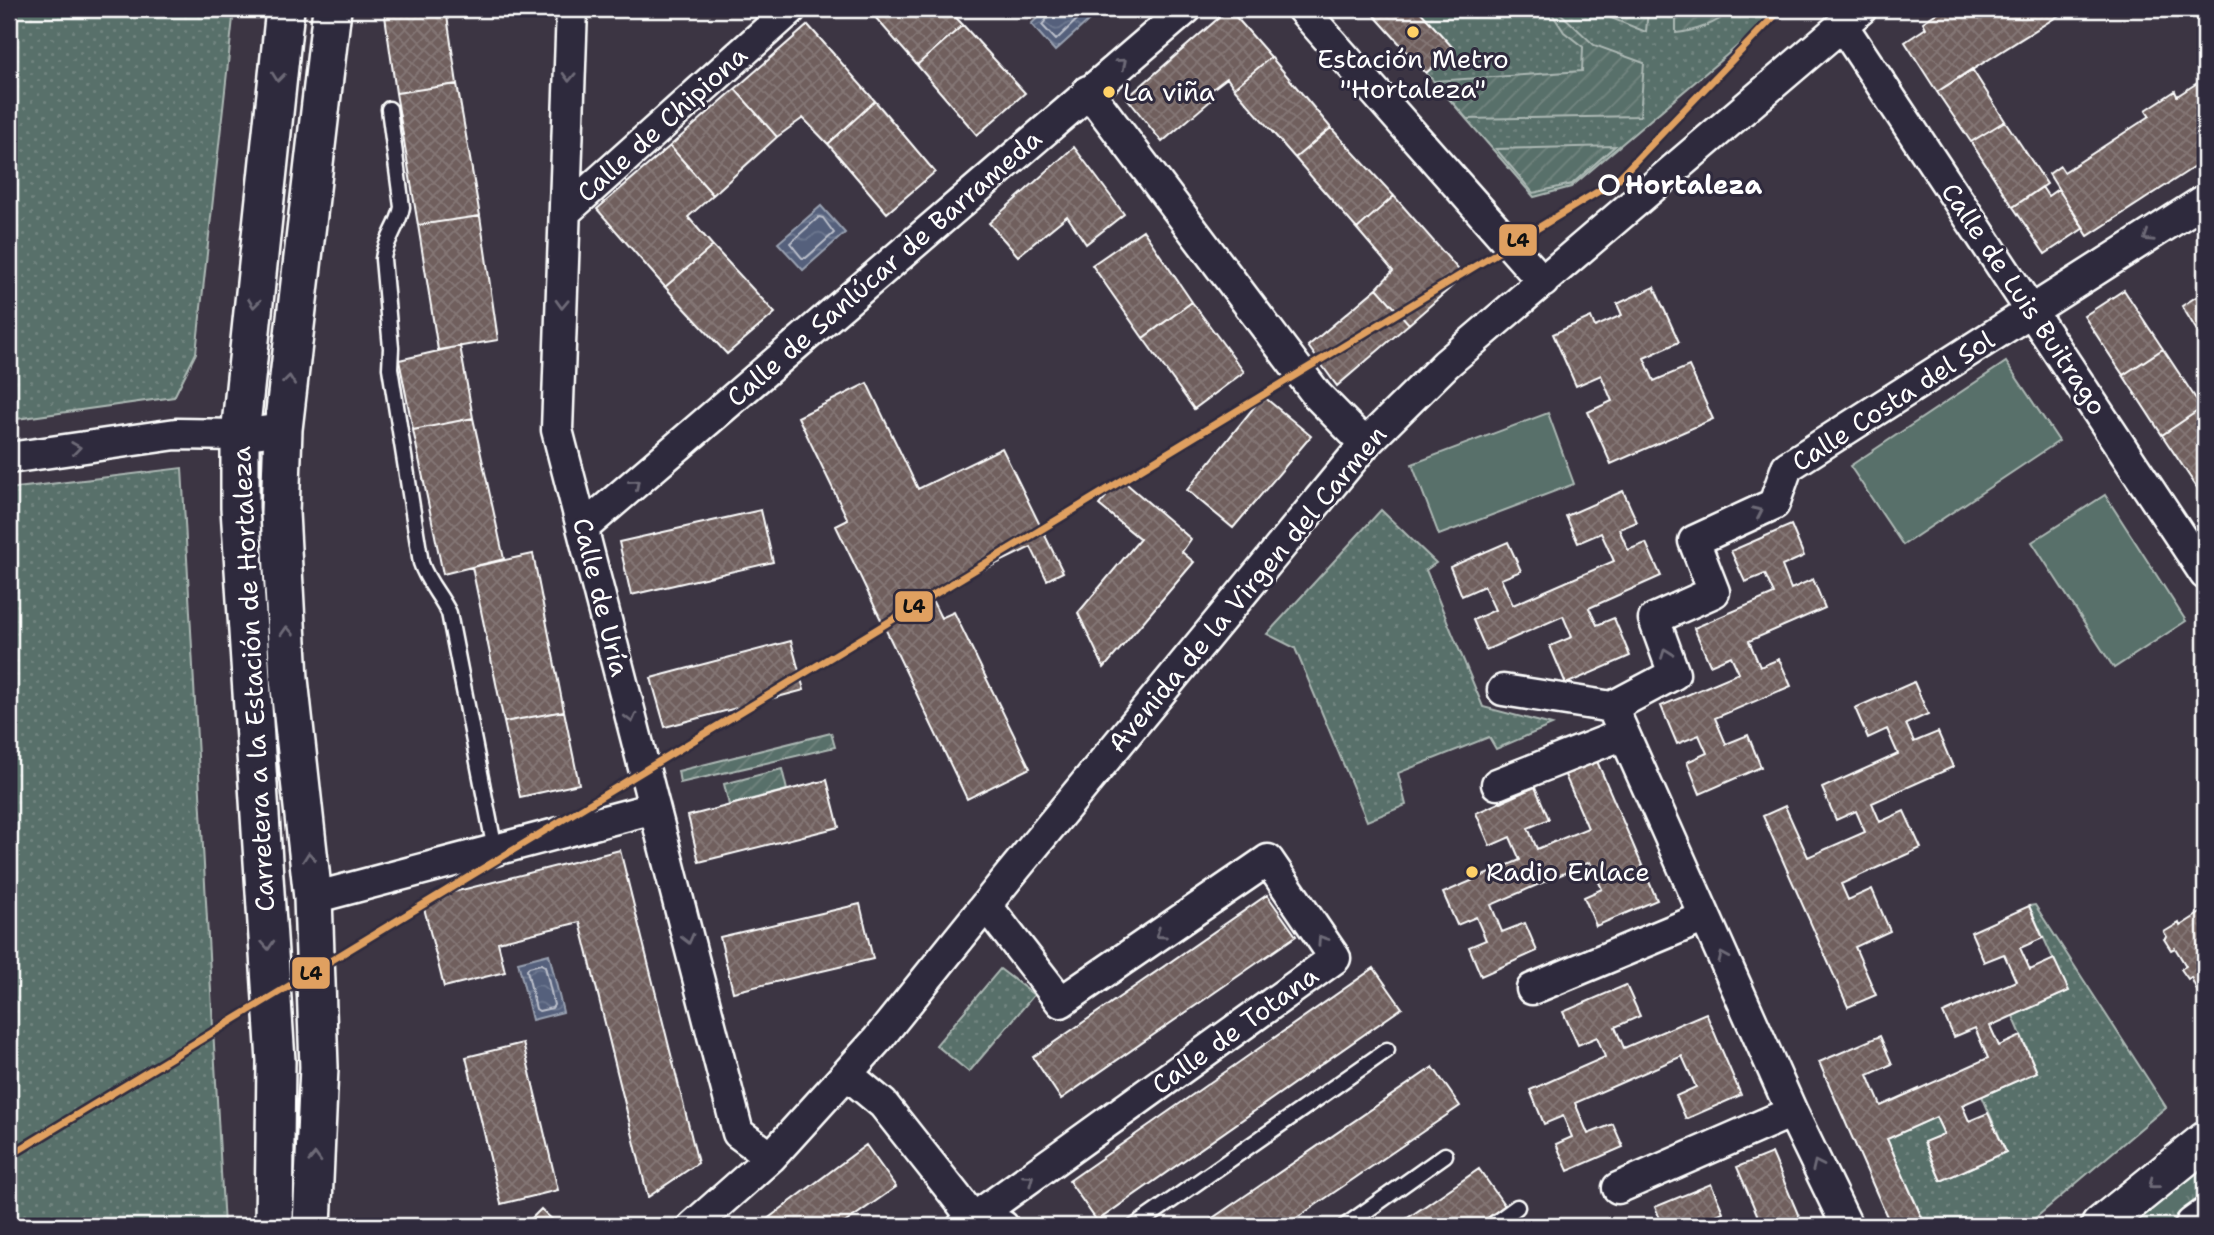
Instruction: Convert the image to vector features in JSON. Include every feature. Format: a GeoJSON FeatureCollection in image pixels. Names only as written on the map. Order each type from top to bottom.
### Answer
{"type":"FeatureCollection","features":[{"type":"Feature","properties":{"kind":"street","name":"Carretera a la Estación de Hortaleza"},"geometry":{"type":"LineString","coordinates":[[274,1226],[276,1061],[240,508],[240,435],[285,9]]}},
{"type":"Feature","properties":{"kind":"street","name":"Carretera a la Estación de Hortaleza"},"geometry":{"type":"LineString","coordinates":[[312,1226],[319,1067],[313,898],[289,680],[280,513],[283,429],[332,9]]}},
{"type":"Feature","properties":{"kind":"street","name":"Calle de Uría"},"geometry":{"type":"LineString","coordinates":[[572,9],[557,430],[738,1133],[771,1157]]}},
{"type":"Feature","properties":{"kind":"street","name":"Calle de Chipiona"},"geometry":{"type":"LineString","coordinates":[[565,212],[790,9]]}},
{"type":"Feature","properties":{"kind":"street","name":"Calle de Sanlúcar de Barrameda"},"geometry":{"type":"LineString","coordinates":[[583,528],[1186,9]]}},
{"type":"Feature","properties":{"kind":"street"},"geometry":{"type":"LineString","coordinates":[[1302,9],[1543,282]]}},
{"type":"Feature","properties":{"kind":"street","name":"Avenida de la Virgen del Carmen"},"geometry":{"type":"LineString","coordinates":[[693,1226],[771,1157],[847,1074],[1365,443],[1446,363],[1852,17]]}},
{"type":"Feature","properties":{"kind":"street","name":"Calle de Luis Buitrago"},"geometry":{"type":"LineString","coordinates":[[1852,17],[2032,311],[2200,556]]}},
{"type":"Feature","properties":{"kind":"street"},"geometry":{"type":"LineString","coordinates":[[1088,91],[1317,395],[1365,443]]}},
{"type":"Feature","properties":{"kind":"street"},"geometry":{"type":"LineString","coordinates":[[2032,311],[2205,200]]}},
{"type":"Feature","properties":{"kind":"street","name":"Calle Costa del Sol"},"geometry":{"type":"LineString","coordinates":[[1612,707],[1674,674],[1654,619],[1714,592],[1694,541],[1774,504],[1787,467],[2032,311]]}},
{"type":"Feature","properties":{"kind":"street"},"geometry":{"type":"LineString","coordinates":[[9,458],[176,434],[240,435],[283,429]]}},
{"type":"Feature","properties":{"kind":"street"},"geometry":{"type":"LineString","coordinates":[[1503,690],[1612,707],[1792,1112],[1847,1226]]}},
{"type":"Feature","properties":{"kind":"street"},"geometry":{"type":"LineString","coordinates":[[1497,784],[1624,734]]}},
{"type":"Feature","properties":{"kind":"street"},"geometry":{"type":"LineString","coordinates":[[313,898],[654,808]]}},
{"type":"Feature","properties":{"kind":"street","name":"Calle de Totana"},"geometry":{"type":"LineString","coordinates":[[968,1222],[1335,958],[1268,860],[1061,1002],[986,905]]}},
{"type":"Feature","properties":{"kind":"street"},"geometry":{"type":"LineString","coordinates":[[1532,989],[1705,917]]}},
{"type":"Feature","properties":{"kind":"street"},"geometry":{"type":"LineString","coordinates":[[847,1074],[883,1104],[968,1222],[1003,1226]]}},
{"type":"Feature","properties":{"kind":"street"},"geometry":{"type":"LineString","coordinates":[[1618,1188],[1792,1112]]}},
{"type":"Feature","properties":{"kind":"street"},"geometry":{"type":"LineString","coordinates":[[2100,1226],[2205,1141]]}},
{"type":"Feature","properties":{"kind":"street"},"geometry":{"type":"LineString","coordinates":[[2194,1226],[2205,1218]]}},
{"type":"Feature","properties":{"kind":"lane"},"geometry":{"type":"LineString","coordinates":[[388,109],[402,207],[400,220],[384,250],[383,259],[391,348],[390,368],[421,564],[449,613],[495,850]]}},
{"type":"Feature","properties":{"kind":"lane"},"geometry":{"type":"LineString","coordinates":[[1135,1226],[1387,1050]]}},
{"type":"Feature","properties":{"kind":"lane"},"geometry":{"type":"LineString","coordinates":[[1345,1226],[1445,1155]]}},
{"type":"Feature","properties":{"kind":"lane"},"geometry":{"type":"LineString","coordinates":[[1491,1226],[1517,1207]]}},
{"type":"Feature","properties":{"kind":"green space"},"geometry":{"type":"Polygon","coordinates":[[[9,9],[234,9],[196,353],[174,397],[9,420],[9,9]]]}},
{"type":"Feature","properties":{"kind":"green space"},"geometry":{"type":"Polygon","coordinates":[[[1371,9],[1781,9],[1571,187],[1534,197],[1371,9]]]}},
{"type":"Feature","properties":{"kind":"green space"},"geometry":{"type":"Polygon","coordinates":[[[1549,9],[1556,9],[1594,45],[1644,63],[1640,116],[1467,119],[1434,81],[1582,71],[1583,47],[1564,32],[1549,9]]]}},
{"type":"Feature","properties":{"kind":"green space"},"geometry":{"type":"Polygon","coordinates":[[[1601,9],[1648,9],[1646,32],[1611,18],[1601,9]]]}},
{"type":"Feature","properties":{"kind":"green space"},"geometry":{"type":"Polygon","coordinates":[[[1676,9],[1731,11],[1705,26],[1676,33],[1676,9]]]}},
{"type":"Feature","properties":{"kind":"green space"},"geometry":{"type":"Polygon","coordinates":[[[1615,146],[1572,184],[1533,193],[1496,149],[1615,146]]]}},
{"type":"Feature","properties":{"kind":"green space"},"geometry":{"type":"Polygon","coordinates":[[[2006,362],[2059,441],[1903,545],[1850,466],[2006,362]]]}},
{"type":"Feature","properties":{"kind":"green space"},"geometry":{"type":"Polygon","coordinates":[[[1548,413],[1574,484],[1439,535],[1412,464],[1548,413]]]}},
{"type":"Feature","properties":{"kind":"green space"},"geometry":{"type":"Polygon","coordinates":[[[182,468],[224,1226],[9,1226],[9,489],[182,468]]]}},
{"type":"Feature","properties":{"kind":"green space"},"geometry":{"type":"Polygon","coordinates":[[[2105,495],[2186,621],[2114,668],[2032,542],[2105,495]]]}},
{"type":"Feature","properties":{"kind":"green space"},"geometry":{"type":"Polygon","coordinates":[[[1381,510],[1436,563],[1426,570],[1483,707],[1552,725],[1496,749],[1489,737],[1398,773],[1406,805],[1367,821],[1295,648],[1267,634],[1381,510]]]}},
{"type":"Feature","properties":{"kind":"green space"},"geometry":{"type":"Polygon","coordinates":[[[831,733],[835,747],[680,783],[678,771],[831,733]]]}},
{"type":"Feature","properties":{"kind":"green space"},"geometry":{"type":"Polygon","coordinates":[[[782,769],[787,790],[729,805],[724,784],[782,769]]]}},
{"type":"Feature","properties":{"kind":"green space"},"geometry":{"type":"Polygon","coordinates":[[[2035,905],[2166,1107],[2026,1226],[1902,1226],[1922,1217],[1887,1139],[1936,1117],[1944,1134],[1924,1143],[1941,1181],[2006,1152],[1982,1096],[2037,1072],[2013,1016],[2068,991],[2029,906],[2035,905]]]}},
{"type":"Feature","properties":{"kind":"green space"},"geometry":{"type":"Polygon","coordinates":[[[1000,969],[1034,995],[969,1072],[936,1045],[1000,969]]]}},
{"type":"Feature","properties":{"kind":"green space"},"geometry":{"type":"Polygon","coordinates":[[[2205,1162],[2205,1195],[2170,1226],[2127,1226],[2205,1162]]]}},
{"type":"Feature","properties":{"kind":"water"},"geometry":{"type":"Polygon","coordinates":[[[1047,9],[1093,9],[1097,13],[1055,51],[1031,24],[1047,9]]]}},
{"type":"Feature","properties":{"kind":"water"},"geometry":{"type":"Polygon","coordinates":[[[821,206],[845,233],[803,270],[778,243],[821,206]]]}},
{"type":"Feature","properties":{"kind":"water"},"geometry":{"type":"Polygon","coordinates":[[[549,954],[563,1012],[532,1020],[518,962],[549,954]]]}},
{"type":"Feature","properties":{"kind":"building"},"geometry":{"type":"Polygon","coordinates":[[[384,9],[446,9],[457,84],[396,93],[384,9]]]}},
{"type":"Feature","properties":{"kind":"building"},"geometry":{"type":"Polygon","coordinates":[[[868,9],[948,9],[963,25],[917,65],[868,9]]]}},
{"type":"Feature","properties":{"kind":"building"},"geometry":{"type":"Polygon","coordinates":[[[1229,9],[1271,57],[1234,88],[1227,78],[1210,91],[1215,97],[1162,142],[1127,98],[1229,9]]]}},
{"type":"Feature","properties":{"kind":"building","name":"Estación Metro \"Hortaleza\""},"geometry":{"type":"Polygon","coordinates":[[[1379,9],[1418,9],[1454,49],[1426,73],[1373,14],[1379,9]]]}},
{"type":"Feature","properties":{"kind":"building"},"geometry":{"type":"Polygon","coordinates":[[[1943,9],[2069,9],[1937,92],[1905,42],[1926,28],[1923,22],[1943,9]]]}},
{"type":"Feature","properties":{"kind":"building"},"geometry":{"type":"Polygon","coordinates":[[[808,25],[875,101],[828,144],[803,118],[777,137],[735,89],[808,25]]]}},
{"type":"Feature","properties":{"kind":"building"},"geometry":{"type":"Polygon","coordinates":[[[963,25],[1025,93],[977,135],[917,65],[963,25]]]}},
{"type":"Feature","properties":{"kind":"building"},"geometry":{"type":"Polygon","coordinates":[[[1271,57],[1331,128],[1295,158],[1234,88],[1271,57]]]}},
{"type":"Feature","properties":{"kind":"building"},"geometry":{"type":"Polygon","coordinates":[[[1972,69],[2005,121],[1971,142],[1937,92],[1972,69]]]}},
{"type":"Feature","properties":{"kind":"building"},"geometry":{"type":"Polygon","coordinates":[[[2205,78],[2205,160],[2088,236],[2049,174],[2060,166],[2064,172],[2150,116],[2146,110],[2175,91],[2177,96],[2205,78]]]}},
{"type":"Feature","properties":{"kind":"building"},"geometry":{"type":"Polygon","coordinates":[[[457,84],[480,216],[418,225],[396,93],[457,84]]]}},
{"type":"Feature","properties":{"kind":"building"},"geometry":{"type":"Polygon","coordinates":[[[735,89],[777,137],[713,195],[670,146],[735,89]]]}},
{"type":"Feature","properties":{"kind":"building"},"geometry":{"type":"Polygon","coordinates":[[[875,101],[935,172],[887,213],[828,144],[875,101]]]}},
{"type":"Feature","properties":{"kind":"building"},"geometry":{"type":"Polygon","coordinates":[[[2005,121],[2047,184],[2013,207],[1971,142],[2005,121]]]}},
{"type":"Feature","properties":{"kind":"building"},"geometry":{"type":"Polygon","coordinates":[[[1331,128],[1394,196],[1357,229],[1295,158],[1331,128]]]}},
{"type":"Feature","properties":{"kind":"building"},"geometry":{"type":"Polygon","coordinates":[[[670,146],[713,195],[688,217],[713,246],[665,287],[597,209],[670,146]]]}},
{"type":"Feature","properties":{"kind":"building"},"geometry":{"type":"Polygon","coordinates":[[[1074,147],[1124,214],[1086,244],[1067,216],[1018,256],[989,223],[1074,147]]]}},
{"type":"Feature","properties":{"kind":"building"},"geometry":{"type":"Polygon","coordinates":[[[2042,187],[2048,196],[2058,189],[2084,228],[2045,254],[2013,207],[2042,187]]]}},
{"type":"Feature","properties":{"kind":"building"},"geometry":{"type":"Polygon","coordinates":[[[1394,196],[1464,276],[1409,324],[1377,288],[1393,271],[1357,229],[1394,196]]]}},
{"type":"Feature","properties":{"kind":"building"},"geometry":{"type":"Polygon","coordinates":[[[480,216],[498,340],[438,350],[418,225],[480,216]]]}},
{"type":"Feature","properties":{"kind":"building"},"geometry":{"type":"Polygon","coordinates":[[[1143,230],[1192,302],[1143,338],[1092,265],[1143,230]]]}},
{"type":"Feature","properties":{"kind":"building"},"geometry":{"type":"Polygon","coordinates":[[[713,246],[775,313],[727,354],[665,287],[713,246]]]}},
{"type":"Feature","properties":{"kind":"building"},"geometry":{"type":"Polygon","coordinates":[[[1654,287],[1679,342],[1644,358],[1654,381],[1689,366],[1713,419],[1611,464],[1588,412],[1612,401],[1601,375],[1576,386],[1553,334],[1591,317],[1595,327],[1622,315],[1617,304],[1654,287]]]}},
{"type":"Feature","properties":{"kind":"building"},"geometry":{"type":"Polygon","coordinates":[[[1377,288],[1409,324],[1337,386],[1308,346],[1377,288]]]}},
{"type":"Feature","properties":{"kind":"building"},"geometry":{"type":"Polygon","coordinates":[[[2124,290],[2163,349],[2123,375],[2084,316],[2124,290]]]}},
{"type":"Feature","properties":{"kind":"building"},"geometry":{"type":"Polygon","coordinates":[[[2205,291],[2205,344],[2182,306],[2205,291]]]}},
{"type":"Feature","properties":{"kind":"building"},"geometry":{"type":"Polygon","coordinates":[[[1192,302],[1244,372],[1194,409],[1143,338],[1192,302]]]}},
{"type":"Feature","properties":{"kind":"building"},"geometry":{"type":"Polygon","coordinates":[[[460,346],[473,418],[413,430],[399,360],[460,346]]]}},
{"type":"Feature","properties":{"kind":"building"},"geometry":{"type":"Polygon","coordinates":[[[2163,349],[2202,408],[2162,435],[2123,375],[2163,349]]]}},
{"type":"Feature","properties":{"kind":"building"},"geometry":{"type":"Polygon","coordinates":[[[867,383],[918,489],[1002,448],[1063,572],[1047,580],[1031,547],[930,596],[941,618],[954,612],[1030,768],[967,799],[836,526],[848,520],[798,417],[867,383]]]}},
{"type":"Feature","properties":{"kind":"building"},"geometry":{"type":"Polygon","coordinates":[[[1263,396],[1311,436],[1233,528],[1187,490],[1263,396]]]}},
{"type":"Feature","properties":{"kind":"building"},"geometry":{"type":"Polygon","coordinates":[[[2202,408],[2205,412],[2204,498],[2162,435],[2202,408]]]}},
{"type":"Feature","properties":{"kind":"building"},"geometry":{"type":"Polygon","coordinates":[[[473,418],[504,559],[443,574],[413,430],[473,418]]]}},
{"type":"Feature","properties":{"kind":"building"},"geometry":{"type":"Polygon","coordinates":[[[1121,479],[1191,539],[1182,552],[1194,562],[1104,668],[1078,613],[1140,539],[1099,505],[1121,479]]]}},
{"type":"Feature","properties":{"kind":"building"},"geometry":{"type":"Polygon","coordinates":[[[1623,491],[1637,522],[1619,529],[1628,550],[1646,543],[1661,576],[1589,608],[1597,625],[1614,618],[1630,656],[1566,684],[1550,646],[1572,637],[1563,616],[1486,650],[1473,620],[1495,610],[1484,586],[1462,596],[1450,567],[1508,542],[1521,571],[1501,579],[1513,605],[1614,561],[1601,533],[1578,543],[1566,516],[1623,491]]]}},
{"type":"Feature","properties":{"kind":"building"},"geometry":{"type":"Polygon","coordinates":[[[761,510],[773,562],[631,595],[619,542],[761,510]]]}},
{"type":"Feature","properties":{"kind":"building"},"geometry":{"type":"Polygon","coordinates":[[[1791,525],[1804,556],[1782,566],[1791,589],[1813,579],[1825,608],[1749,641],[1760,667],[1779,659],[1791,686],[1715,718],[1726,744],[1748,735],[1761,767],[1700,794],[1687,762],[1707,753],[1699,735],[1677,744],[1661,706],[1739,673],[1731,656],[1710,665],[1694,628],[1774,594],[1765,574],[1745,582],[1731,551],[1791,525]]]}},
{"type":"Feature","properties":{"kind":"building"},"geometry":{"type":"Polygon","coordinates":[[[533,554],[564,711],[504,722],[472,567],[533,554]]]}},
{"type":"Feature","properties":{"kind":"building"},"geometry":{"type":"Polygon","coordinates":[[[791,641],[804,690],[665,727],[651,678],[791,641]]]}},
{"type":"Feature","properties":{"kind":"building"},"geometry":{"type":"Polygon","coordinates":[[[1914,682],[1928,714],[1906,724],[1914,742],[1938,732],[1953,767],[1872,803],[1880,822],[1904,811],[1921,848],[1841,884],[1848,900],[1872,889],[1890,931],[1855,947],[1876,995],[1848,1007],[1763,816],[1785,806],[1808,857],[1865,832],[1856,811],[1836,820],[1822,788],[1898,754],[1887,729],[1868,738],[1855,708],[1914,682]]]}},
{"type":"Feature","properties":{"kind":"building"},"geometry":{"type":"Polygon","coordinates":[[[564,711],[579,784],[520,797],[504,722],[564,711]]]}},
{"type":"Feature","properties":{"kind":"building"},"geometry":{"type":"Polygon","coordinates":[[[1596,759],[1657,900],[1596,926],[1584,897],[1602,889],[1590,862],[1491,905],[1502,932],[1525,923],[1537,951],[1481,976],[1469,947],[1486,940],[1476,917],[1457,925],[1443,893],[1520,860],[1510,837],[1490,846],[1476,813],[1535,787],[1549,819],[1528,828],[1537,849],[1588,828],[1564,773],[1596,759]]]}},
{"type":"Feature","properties":{"kind":"building"},"geometry":{"type":"Polygon","coordinates":[[[827,780],[839,827],[699,862],[688,816],[827,780]]]}},
{"type":"Feature","properties":{"kind":"building"},"geometry":{"type":"Polygon","coordinates":[[[620,850],[698,1163],[648,1197],[580,922],[498,942],[505,972],[444,987],[422,900],[620,850]]]}},
{"type":"Feature","properties":{"kind":"building"},"geometry":{"type":"Polygon","coordinates":[[[1267,895],[1296,936],[1061,1099],[1033,1057],[1267,895]]]}},
{"type":"Feature","properties":{"kind":"building"},"geometry":{"type":"Polygon","coordinates":[[[860,904],[873,959],[733,992],[720,937],[860,904]]]}},
{"type":"Feature","properties":{"kind":"building"},"geometry":{"type":"Polygon","coordinates":[[[2029,906],[2043,938],[2020,948],[2030,970],[2054,959],[2069,991],[1990,1026],[1999,1046],[2021,1036],[2037,1072],[1962,1105],[1969,1121],[1988,1113],[2006,1152],[1941,1181],[1924,1142],[1944,1134],[1936,1117],[1887,1139],[1922,1218],[1902,1226],[1891,1226],[1819,1062],[1880,1036],[1892,1064],[1868,1075],[1881,1106],[1988,1058],[1975,1028],[1954,1037],[1943,1013],[2016,981],[2004,954],[1984,962],[1971,932],[2029,906]]]}},
{"type":"Feature","properties":{"kind":"building"},"geometry":{"type":"Polygon","coordinates":[[[2205,910],[2205,996],[2202,991],[2198,993],[2191,977],[2188,979],[2181,969],[2186,966],[2175,948],[2171,950],[2164,939],[2167,937],[2164,932],[2179,923],[2180,926],[2205,910]]]}},
{"type":"Feature","properties":{"kind":"building"},"geometry":{"type":"Polygon","coordinates":[[[1374,968],[1402,1008],[1097,1221],[1069,1181],[1374,968]]]}},
{"type":"Feature","properties":{"kind":"building"},"geometry":{"type":"Polygon","coordinates":[[[1626,985],[1640,1016],[1615,1027],[1624,1048],[1706,1013],[1741,1095],[1686,1119],[1676,1096],[1696,1087],[1682,1056],[1575,1103],[1588,1134],[1613,1124],[1623,1147],[1568,1171],[1556,1144],[1572,1137],[1563,1116],[1544,1124],[1530,1090],[1605,1057],[1597,1037],[1578,1045],[1563,1012],[1626,985]]]}},
{"type":"Feature","properties":{"kind":"building"},"geometry":{"type":"Polygon","coordinates":[[[523,1043],[558,1190],[501,1204],[466,1057],[523,1043]]]}},
{"type":"Feature","properties":{"kind":"building"},"geometry":{"type":"Polygon","coordinates":[[[1433,1067],[1460,1106],[1285,1226],[1201,1226],[1433,1067]]]}},
{"type":"Feature","properties":{"kind":"building"},"geometry":{"type":"Polygon","coordinates":[[[866,1145],[896,1187],[840,1226],[758,1226],[866,1145]]]}},
{"type":"Feature","properties":{"kind":"building"},"geometry":{"type":"Polygon","coordinates":[[[1772,1153],[1803,1226],[1762,1226],[1737,1167],[1772,1153]]]}},
{"type":"Feature","properties":{"kind":"building"},"geometry":{"type":"Polygon","coordinates":[[[1479,1169],[1505,1206],[1476,1226],[1396,1226],[1479,1169]]]}},
{"type":"Feature","properties":{"kind":"building"},"geometry":{"type":"Polygon","coordinates":[[[1711,1184],[1723,1212],[1704,1220],[1706,1226],[1663,1226],[1655,1207],[1711,1184]]]}},
{"type":"Feature","properties":{"kind":"building"},"geometry":{"type":"Polygon","coordinates":[[[541,1209],[559,1226],[524,1226],[541,1209]]]}},
{"type":"Feature","properties":{"kind":"transit line","name":"L4"},"geometry":{"type":"LineString","coordinates":[[9,1156],[1617,180],[1781,9]]}},
{"type":"Feature","properties":{"kind":"place","name":"Estación Metro \"Hortaleza\""},"geometry":{"type":"Point","coordinates":[1413,32]}},
{"type":"Feature","properties":{"kind":"place","name":"La viña"},"geometry":{"type":"Point","coordinates":[1109,92]}},
{"type":"Feature","properties":{"kind":"place","name":"Hortaleza"},"geometry":{"type":"Point","coordinates":[1609,185]}},
{"type":"Feature","properties":{"kind":"place","name":"Radio Enlace"},"geometry":{"type":"Point","coordinates":[1472,872]}}]}
